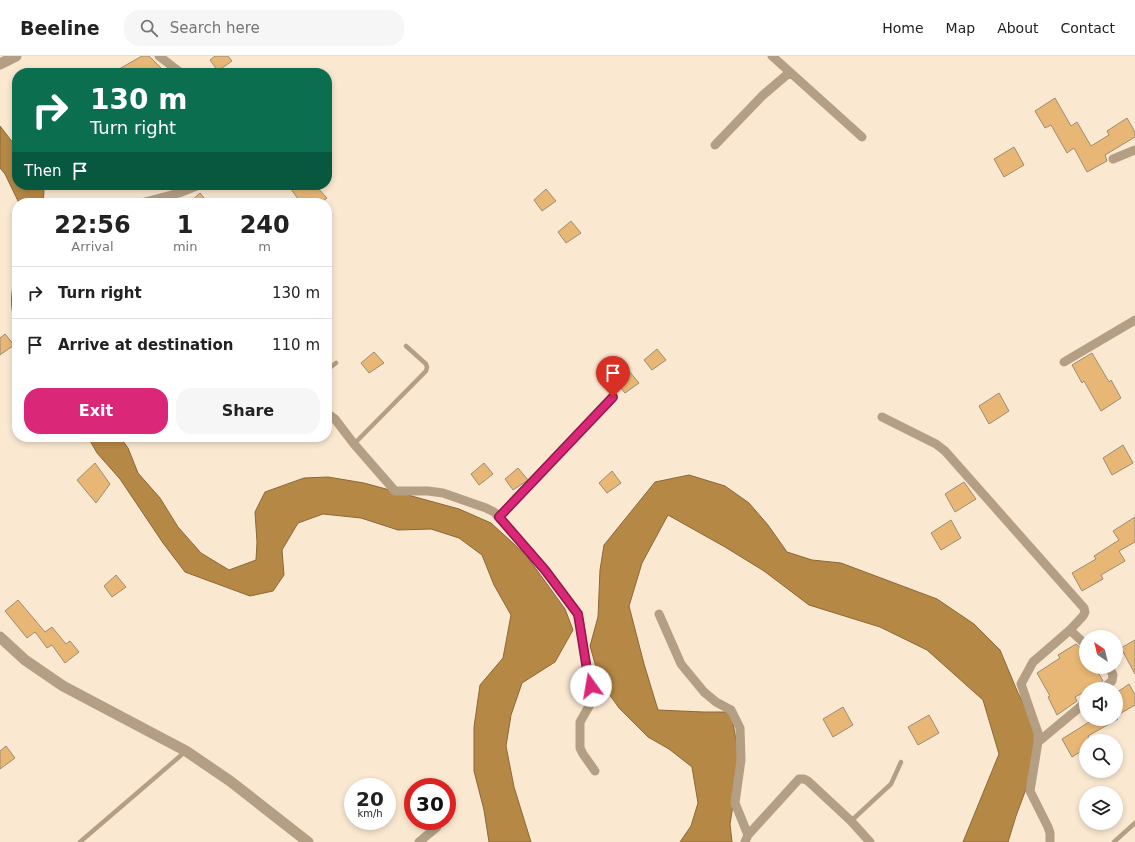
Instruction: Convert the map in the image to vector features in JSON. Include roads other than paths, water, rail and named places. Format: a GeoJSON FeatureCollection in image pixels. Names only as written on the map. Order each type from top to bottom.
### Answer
{"type":"FeatureCollection","features":[{"type":"Feature","properties":{"kind":"street"},"geometry":{"type":"LineString","coordinates":[[0,64],[16,56]]}},
{"type":"Feature","properties":{"kind":"street"},"geometry":{"type":"LineString","coordinates":[[160,56],[175,68]]}},
{"type":"Feature","properties":{"kind":"street"},"geometry":{"type":"LineString","coordinates":[[772,56],[862,137]]}},
{"type":"Feature","properties":{"kind":"street"},"geometry":{"type":"LineString","coordinates":[[715,145],[762,96],[790,72]]}},
{"type":"Feature","properties":{"kind":"street"},"geometry":{"type":"LineString","coordinates":[[1113,159],[1135,150]]}},
{"type":"Feature","properties":{"kind":"street"},"geometry":{"type":"LineString","coordinates":[[160,198],[186,190]]}},
{"type":"Feature","properties":{"kind":"street"},"geometry":{"type":"LineString","coordinates":[[1064,362],[1135,320]]}},
{"type":"Feature","properties":{"kind":"street"},"geometry":{"type":"LineString","coordinates":[[332,417],[396,491],[428,491],[443,493],[486,508],[499,517],[545,570],[579,617],[588,676],[594,695],[580,722],[580,748],[582,754],[595,771]]}},
{"type":"Feature","properties":{"kind":"street"},"geometry":{"type":"LineString","coordinates":[[882,417],[940,447],[1084,608],[1085,612],[1083,616],[1070,630],[1034,662],[1021,684],[1037,728],[1038,742],[1030,791],[1048,827],[1050,842]]}},
{"type":"Feature","properties":{"kind":"street"},"geometry":{"type":"LineString","coordinates":[[658,614],[681,664],[704,692],[716,702],[731,710],[740,728],[741,760],[735,803],[746,839]]}},
{"type":"Feature","properties":{"kind":"street"},"geometry":{"type":"LineString","coordinates":[[1070,630],[1079,638]]}},
{"type":"Feature","properties":{"kind":"street"},"geometry":{"type":"LineString","coordinates":[[0,636],[25,660],[63,686],[186,751],[230,782],[308,842]]}},
{"type":"Feature","properties":{"kind":"street"},"geometry":{"type":"LineString","coordinates":[[1038,742],[1079,708]]}},
{"type":"Feature","properties":{"kind":"street"},"geometry":{"type":"LineString","coordinates":[[746,839],[799,779],[804,779],[808,780],[851,821],[870,842]]}},
{"type":"Feature","properties":{"kind":"street"},"geometry":{"type":"LineString","coordinates":[[419,842],[433,830]]}},
{"type":"Feature","properties":{"kind":"lane"},"geometry":{"type":"LineString","coordinates":[[354,444],[426,371],[426,364],[406,346]]}},
{"type":"Feature","properties":{"kind":"lane"},"geometry":{"type":"LineString","coordinates":[[332,366],[336,363]]}},
{"type":"Feature","properties":{"kind":"lane"},"geometry":{"type":"LineString","coordinates":[[499,517],[613,397]]}},
{"type":"Feature","properties":{"kind":"lane"},"geometry":{"type":"LineString","coordinates":[[80,842],[186,751]]}},
{"type":"Feature","properties":{"kind":"lane"},"geometry":{"type":"LineString","coordinates":[[851,821],[891,784],[901,762]]}},
{"type":"Feature","properties":{"kind":"lane"},"geometry":{"type":"LineString","coordinates":[[1114,842],[1135,823]]}}]}
